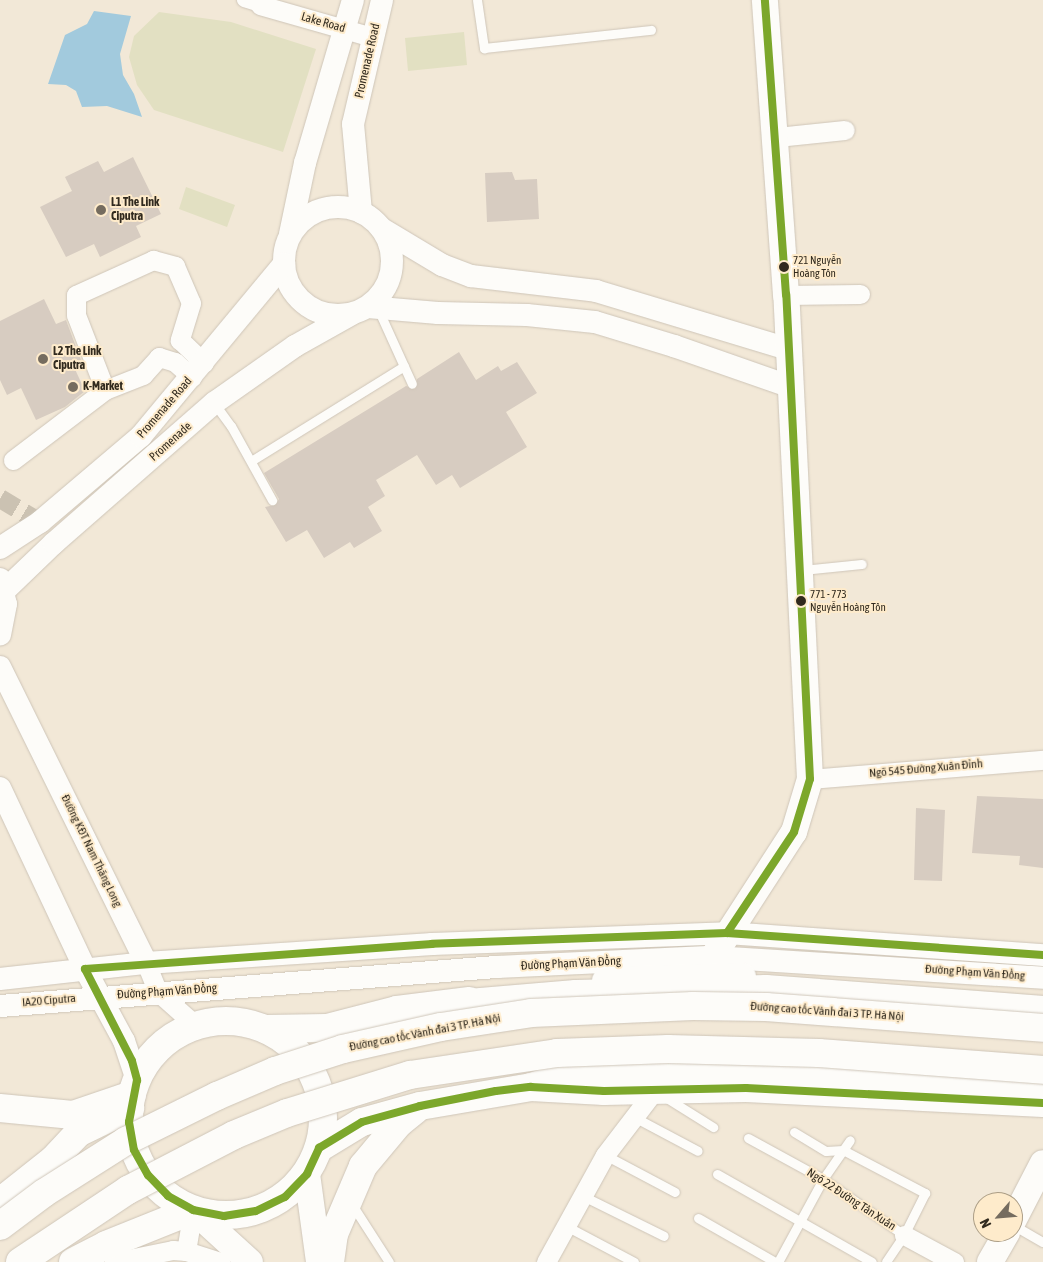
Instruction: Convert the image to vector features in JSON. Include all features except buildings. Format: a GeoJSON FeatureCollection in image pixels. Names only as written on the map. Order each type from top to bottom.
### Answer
{"type":"FeatureCollection","features":[{"type":"Feature","properties":{"kind":"main road"},"geometry":{"type":"LineString","coordinates":[[713,957],[726,932],[794,832],[810,778],[777,137],[765,0]]}},
{"type":"Feature","properties":{"kind":"main road","name":"Đường Phạm Văn Đồng"},"geometry":{"type":"LineString","coordinates":[[266,1029],[326,1028],[397,1010],[445,1005],[576,982],[672,977],[767,977],[1043,998]]}},
{"type":"Feature","properties":{"kind":"main road"},"geometry":{"type":"LineString","coordinates":[[445,1005],[671,990],[766,989],[1043,1010]]}},
{"type":"Feature","properties":{"kind":"main road","name":"Đường Phạm Văn Đồng"},"geometry":{"type":"LineString","coordinates":[[445,1005],[528,1010],[671,1002],[764,1002],[1043,1022]]}},
{"type":"Feature","properties":{"kind":"main road","name":"Đường cao tốc Vành đai 3 TP. Hà Nội"},"geometry":{"type":"LineString","coordinates":[[0,1226],[57,1184],[126,1141],[217,1096],[275,1072],[343,1049],[441,1027],[531,1013],[693,1006],[766,1007],[1043,1028]]}},
{"type":"Feature","properties":{"kind":"main road"},"geometry":{"type":"LineString","coordinates":[[73,1262],[114,1241],[193,1210],[224,1216],[256,1211],[285,1197],[307,1174],[318,1148],[319,1086],[307,1062],[289,1043],[266,1029],[239,1021],[194,1024],[160,1046],[148,1059],[133,1094],[134,1150],[148,1175],[168,1196],[193,1210],[250,1262]]}},
{"type":"Feature","properties":{"kind":"main road"},"geometry":{"type":"LineString","coordinates":[[20,1262],[128,1190],[234,1135],[287,1113],[410,1075],[557,1053],[668,1049],[819,1053],[1043,1070]]}},
{"type":"Feature","properties":{"kind":"main road"},"geometry":{"type":"LineString","coordinates":[[531,1087],[577,1063],[604,1061],[729,1060],[1043,1079]]}},
{"type":"Feature","properties":{"kind":"main road"},"geometry":{"type":"LineString","coordinates":[[318,1148],[362,1122],[420,1106],[531,1087],[582,1070],[737,1067],[854,1072],[1043,1086]]}},
{"type":"Feature","properties":{"kind":"main road"},"geometry":{"type":"LineString","coordinates":[[531,1087],[654,1091],[746,1088],[1043,1104]]}},
{"type":"Feature","properties":{"kind":"main road"},"geometry":{"type":"LineString","coordinates":[[0,1108],[73,1115],[133,1094]]}},
{"type":"Feature","properties":{"kind":"main road"},"geometry":{"type":"LineString","coordinates":[[0,1202],[53,1160],[78,1133],[133,1094]]}},
{"type":"Feature","properties":{"kind":"main road"},"geometry":{"type":"LineString","coordinates":[[330,1262],[334,1234],[348,1197],[363,1166],[382,1141],[420,1106]]}},
{"type":"Feature","properties":{"kind":"main road"},"geometry":{"type":"LineString","coordinates":[[1023,1202],[1043,1163]]}},
{"type":"Feature","properties":{"kind":"main road"},"geometry":{"type":"LineString","coordinates":[[307,1174],[319,1262]]}},
{"type":"Feature","properties":{"kind":"main road"},"geometry":{"type":"LineString","coordinates":[[990,1262],[1001,1242]]}},
{"type":"Feature","properties":{"kind":"street","name":"Promenade Road"},"geometry":{"type":"LineString","coordinates":[[361,212],[353,124],[382,0]]}},
{"type":"Feature","properties":{"kind":"street"},"geometry":{"type":"LineString","coordinates":[[352,1],[305,163],[284,264],[295,294],[306,305],[320,313],[365,309],[527,315],[595,322],[791,387]]}},
{"type":"Feature","properties":{"kind":"street","name":"Lake Road"},"geometry":{"type":"LineString","coordinates":[[252,2],[372,37]]}},
{"type":"Feature","properties":{"kind":"street"},"geometry":{"type":"LineString","coordinates":[[777,137],[845,130]]}},
{"type":"Feature","properties":{"kind":"street"},"geometry":{"type":"LineString","coordinates":[[288,240],[304,219],[318,210],[335,207],[361,212],[382,229],[442,265],[472,276],[596,291],[788,349]]}},
{"type":"Feature","properties":{"kind":"street"},"geometry":{"type":"LineString","coordinates":[[365,309],[378,299],[390,277],[392,252],[382,229]]}},
{"type":"Feature","properties":{"kind":"street"},"geometry":{"type":"LineString","coordinates":[[105,390],[76,315],[76,295],[153,260],[175,266],[191,303],[180,340],[198,370]]}},
{"type":"Feature","properties":{"kind":"street","name":"Promenade Road"},"geometry":{"type":"LineString","coordinates":[[0,548],[40,522],[142,436],[284,264]]}},
{"type":"Feature","properties":{"kind":"street"},"geometry":{"type":"LineString","coordinates":[[786,295],[860,294]]}},
{"type":"Feature","properties":{"kind":"street","name":"Promenade"},"geometry":{"type":"LineString","coordinates":[[3,584],[54,543],[214,403],[295,346],[365,309]]}},
{"type":"Feature","properties":{"kind":"street"},"geometry":{"type":"LineString","coordinates":[[13,460],[105,390],[143,376],[159,357],[198,370]]}},
{"type":"Feature","properties":{"kind":"street"},"geometry":{"type":"LineString","coordinates":[[0,634],[6,604],[3,584]]}},
{"type":"Feature","properties":{"kind":"street","name":"Đường KĐT Nam Thăng Long"},"geometry":{"type":"LineString","coordinates":[[0,667],[146,963],[158,992],[194,1024]]}},
{"type":"Feature","properties":{"kind":"street","name":"Ngõ 545 Đường Xuân Đỉnh"},"geometry":{"type":"LineString","coordinates":[[810,778],[1043,760]]}},
{"type":"Feature","properties":{"kind":"street"},"geometry":{"type":"LineString","coordinates":[[0,788],[85,969],[124,1041],[133,1094]]}},
{"type":"Feature","properties":{"kind":"street","name":"Đường Phạm Văn Đồng"},"geometry":{"type":"LineString","coordinates":[[85,969],[146,963],[432,944],[726,932],[1043,955]]}},
{"type":"Feature","properties":{"kind":"street","name":"Đường Phạm Văn Đồng"},"geometry":{"type":"LineString","coordinates":[[99,997],[497,967],[713,957],[1043,978]]}},
{"type":"Feature","properties":{"kind":"street"},"geometry":{"type":"LineString","coordinates":[[0,979],[85,969]]}},
{"type":"Feature","properties":{"kind":"street","name":"IA20 Ciputra"},"geometry":{"type":"LineString","coordinates":[[0,1006],[99,997]]}},
{"type":"Feature","properties":{"kind":"street"},"geometry":{"type":"LineString","coordinates":[[548,1261],[605,1155],[654,1091]]}},
{"type":"Feature","properties":{"kind":"street"},"geometry":{"type":"LineString","coordinates":[[186,1251],[193,1210]]}},
{"type":"Feature","properties":{"kind":"street","name":"Ngõ 22 Đường Tân Xuân"},"geometry":{"type":"LineString","coordinates":[[904,1235],[954,1262]]}},
{"type":"Feature","properties":{"kind":"street"},"geometry":{"type":"LineString","coordinates":[[114,1262],[158,1252],[186,1251],[220,1262]]}},
{"type":"Feature","properties":{"kind":"lane"},"geometry":{"type":"LineString","coordinates":[[478,0],[484,48],[652,30]]}},
{"type":"Feature","properties":{"kind":"lane"},"geometry":{"type":"LineString","coordinates":[[365,309],[404,366],[412,384]]}},
{"type":"Feature","properties":{"kind":"lane"},"geometry":{"type":"LineString","coordinates":[[250,461],[404,366]]}},
{"type":"Feature","properties":{"kind":"lane"},"geometry":{"type":"LineString","coordinates":[[214,403],[272,500]]}},
{"type":"Feature","properties":{"kind":"lane"},"geometry":{"type":"LineString","coordinates":[[799,570],[862,564]]}},
{"type":"Feature","properties":{"kind":"lane"},"geometry":{"type":"LineString","coordinates":[[654,1091],[713,1127]]}},
{"type":"Feature","properties":{"kind":"lane"},"geometry":{"type":"LineString","coordinates":[[633,1117],[698,1151]]}},
{"type":"Feature","properties":{"kind":"lane"},"geometry":{"type":"LineString","coordinates":[[794,1132],[826,1150],[843,1150],[925,1193],[904,1235],[886,1262]]}},
{"type":"Feature","properties":{"kind":"lane","name":"Ngõ 22 Đường Tân Xuân"},"geometry":{"type":"LineString","coordinates":[[748,1138],[824,1179],[904,1235]]}},
{"type":"Feature","properties":{"kind":"lane"},"geometry":{"type":"LineString","coordinates":[[698,1218],[776,1262],[802,1221],[824,1179],[850,1140]]}},
{"type":"Feature","properties":{"kind":"lane"},"geometry":{"type":"LineString","coordinates":[[605,1155],[675,1192]]}},
{"type":"Feature","properties":{"kind":"lane"},"geometry":{"type":"LineString","coordinates":[[717,1174],[872,1262]]}},
{"type":"Feature","properties":{"kind":"lane"},"geometry":{"type":"LineString","coordinates":[[583,1196],[664,1236]]}},
{"type":"Feature","properties":{"kind":"lane"},"geometry":{"type":"LineString","coordinates":[[348,1197],[389,1262]]}},
{"type":"Feature","properties":{"kind":"lane"},"geometry":{"type":"LineString","coordinates":[[566,1226],[634,1262]]}},
{"type":"Feature","properties":{"kind":"lane"},"geometry":{"type":"LineString","coordinates":[[1023,1231],[1043,1242]]}},
{"type":"Feature","properties":{"kind":"shaded area"},"geometry":{"type":"Polygon","coordinates":[[[159,12],[231,22],[316,49],[283,152],[154,110],[137,85],[129,57],[134,36],[159,12]]]}},
{"type":"Feature","properties":{"kind":"shaded area"},"geometry":{"type":"Polygon","coordinates":[[[464,32],[467,65],[408,71],[405,38],[464,32]]]}},
{"type":"Feature","properties":{"kind":"shaded area"},"geometry":{"type":"Polygon","coordinates":[[[186,187],[235,205],[227,227],[179,209],[186,187]]]}},
{"type":"Feature","properties":{"kind":"water"},"geometry":{"type":"Polygon","coordinates":[[[94,11],[131,16],[120,54],[123,75],[134,94],[142,117],[107,106],[82,107],[76,91],[66,85],[48,84],[65,35],[87,24],[94,11]]]}},
{"type":"Feature","properties":{"kind":"tunnel"},"geometry":{"type":"LineString","coordinates":[[0,498],[40,522]]}},
{"type":"Feature","properties":{"kind":"transit line"},"geometry":{"type":"LineString","coordinates":[[727,933],[794,832],[810,779],[786,295],[765,0]]}},
{"type":"Feature","properties":{"kind":"transit line"},"geometry":{"type":"LineString","coordinates":[[1043,955],[727,933],[432,944],[85,969],[132,1061],[137,1080],[129,1122],[134,1150],[148,1175],[168,1196],[193,1210],[224,1216],[256,1211],[285,1197],[307,1174],[319,1148],[362,1122],[420,1106],[496,1091],[531,1087],[604,1091],[746,1088],[1043,1103]]}},
{"type":"Feature","properties":{"kind":"place","name":"L1 The Link Ciputra"},"geometry":{"type":"Point","coordinates":[101,210]}},
{"type":"Feature","properties":{"kind":"place","name":"721 Nguyễn Hoàng Tôn"},"geometry":{"type":"Point","coordinates":[784,267]}},
{"type":"Feature","properties":{"kind":"place","name":"L2 The Link Ciputra"},"geometry":{"type":"Point","coordinates":[43,359]}},
{"type":"Feature","properties":{"kind":"place","name":"K-Market"},"geometry":{"type":"Point","coordinates":[73,387]}},
{"type":"Feature","properties":{"kind":"place","name":"771 - 773 Nguyễn Hoàng Tôn"},"geometry":{"type":"Point","coordinates":[801,601]}}]}
